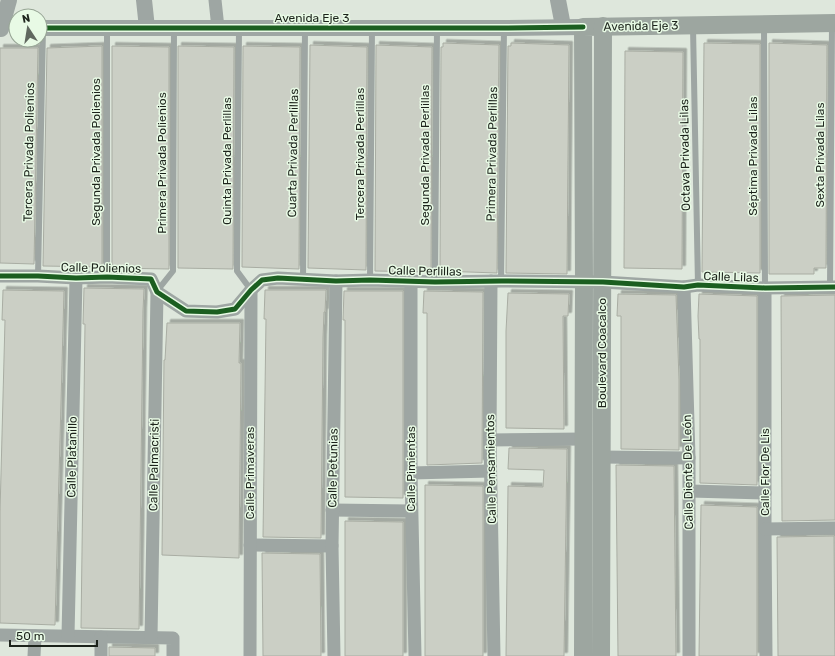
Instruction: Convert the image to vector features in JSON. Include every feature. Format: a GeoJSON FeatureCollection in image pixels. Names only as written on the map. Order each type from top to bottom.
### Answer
{"type":"FeatureCollection","features":[{"type":"Feature","properties":{"kind":"main road","name":"Avenida Eje 3"},"geometry":{"type":"LineString","coordinates":[[583,27],[833,23]]}},
{"type":"Feature","properties":{"kind":"main road","name":"Boulevard Coacalco"},"geometry":{"type":"LineString","coordinates":[[601,656],[603,26]]}},
{"type":"Feature","properties":{"kind":"main road","name":"Boulevard Coacalco"},"geometry":{"type":"LineString","coordinates":[[583,27],[583,656]]}},
{"type":"Feature","properties":{"kind":"street"},"geometry":{"type":"LineString","coordinates":[[6,29],[9,0]]}},
{"type":"Feature","properties":{"kind":"street"},"geometry":{"type":"LineString","coordinates":[[144,0],[147,28]]}},
{"type":"Feature","properties":{"kind":"street"},"geometry":{"type":"LineString","coordinates":[[215,0],[218,28]]}},
{"type":"Feature","properties":{"kind":"street"},"geometry":{"type":"LineString","coordinates":[[558,0],[564,26]]}},
{"type":"Feature","properties":{"kind":"street","name":"Avenida Eje 3"},"geometry":{"type":"LineString","coordinates":[[48,28],[583,27]]}},
{"type":"Feature","properties":{"kind":"street","name":"Calle Polienios"},"geometry":{"type":"LineString","coordinates":[[0,276],[76,278],[107,276],[151,279],[157,292],[186,311],[217,312],[235,309],[250,290]]}},
{"type":"Feature","properties":{"kind":"street","name":"Calle Platanillo"},"geometry":{"type":"LineString","coordinates":[[68,636],[76,278]]}},
{"type":"Feature","properties":{"kind":"street","name":"Calle Perlillas"},"geometry":{"type":"LineString","coordinates":[[250,290],[262,280],[278,278],[412,282],[603,282]]}},
{"type":"Feature","properties":{"kind":"street","name":"Calle Petunias"},"geometry":{"type":"LineString","coordinates":[[334,656],[332,510],[336,280]]}},
{"type":"Feature","properties":{"kind":"street","name":"Calle Pensamientos"},"geometry":{"type":"LineString","coordinates":[[494,656],[490,440],[496,281]]}},
{"type":"Feature","properties":{"kind":"street","name":"Calle Pimientas"},"geometry":{"type":"LineString","coordinates":[[412,282],[411,511],[415,656]]}},
{"type":"Feature","properties":{"kind":"street","name":"Calle Lilas"},"geometry":{"type":"LineString","coordinates":[[603,282],[684,287],[698,285],[765,288],[832,287]]}},
{"type":"Feature","properties":{"kind":"street","name":"Calle Diente De León"},"geometry":{"type":"LineString","coordinates":[[684,287],[690,491],[689,656]]}},
{"type":"Feature","properties":{"kind":"street","name":"Calle Flor De Lis"},"geometry":{"type":"LineString","coordinates":[[765,288],[766,656]]}},
{"type":"Feature","properties":{"kind":"street","name":"Calle Primaveras"},"geometry":{"type":"LineString","coordinates":[[250,290],[250,656]]}},
{"type":"Feature","properties":{"kind":"street","name":"Calle Palmacristi"},"geometry":{"type":"LineString","coordinates":[[151,638],[157,292]]}},
{"type":"Feature","properties":{"kind":"street"},"geometry":{"type":"LineString","coordinates":[[490,440],[583,438]]}},
{"type":"Feature","properties":{"kind":"street"},"geometry":{"type":"LineString","coordinates":[[601,456],[689,458]]}},
{"type":"Feature","properties":{"kind":"street"},"geometry":{"type":"LineString","coordinates":[[411,473],[490,471]]}},
{"type":"Feature","properties":{"kind":"street"},"geometry":{"type":"LineString","coordinates":[[690,491],[765,493]]}},
{"type":"Feature","properties":{"kind":"street"},"geometry":{"type":"LineString","coordinates":[[332,510],[411,511]]}},
{"type":"Feature","properties":{"kind":"street"},"geometry":{"type":"LineString","coordinates":[[765,529],[835,528]]}},
{"type":"Feature","properties":{"kind":"street"},"geometry":{"type":"LineString","coordinates":[[250,545],[332,546]]}},
{"type":"Feature","properties":{"kind":"street"},"geometry":{"type":"LineString","coordinates":[[0,635],[173,638],[173,656]]}},
{"type":"Feature","properties":{"kind":"street"},"geometry":{"type":"LineString","coordinates":[[34,636],[34,656]]}},
{"type":"Feature","properties":{"kind":"street"},"geometry":{"type":"LineString","coordinates":[[101,637],[101,656]]}},
{"type":"Feature","properties":{"kind":"lane","name":"Sexta Privada Lilas"},"geometry":{"type":"LineString","coordinates":[[832,287],[833,23]]}},
{"type":"Feature","properties":{"kind":"lane","name":"Séptima Privada Lilas"},"geometry":{"type":"LineString","coordinates":[[764,24],[765,288]]}},
{"type":"Feature","properties":{"kind":"lane","name":"Octava Privada Lilas"},"geometry":{"type":"LineString","coordinates":[[693,25],[698,285]]}},
{"type":"Feature","properties":{"kind":"lane","name":"Segunda Privada Polienios"},"geometry":{"type":"LineString","coordinates":[[107,28],[107,276]]}},
{"type":"Feature","properties":{"kind":"lane","name":"Primera Privada Polienios"},"geometry":{"type":"LineString","coordinates":[[157,292],[173,271],[174,28]]}},
{"type":"Feature","properties":{"kind":"lane","name":"Quinta Privada Perlillas"},"geometry":{"type":"LineString","coordinates":[[239,28],[237,271],[250,290]]}},
{"type":"Feature","properties":{"kind":"lane","name":"Cuarta Privada Perlillas"},"geometry":{"type":"LineString","coordinates":[[303,279],[305,28]]}},
{"type":"Feature","properties":{"kind":"lane","name":"Tercera Privada Perlillas"},"geometry":{"type":"LineString","coordinates":[[370,280],[372,28]]}},
{"type":"Feature","properties":{"kind":"lane","name":"Segunda Privada Perlillas"},"geometry":{"type":"LineString","coordinates":[[435,282],[437,28]]}},
{"type":"Feature","properties":{"kind":"lane","name":"Primera Privada Perlillas"},"geometry":{"type":"LineString","coordinates":[[496,281],[504,28]]}},
{"type":"Feature","properties":{"kind":"lane","name":"Tercera Privada Polienios"},"geometry":{"type":"LineString","coordinates":[[38,276],[41,48]]}},
{"type":"Feature","properties":{"kind":"building"},"geometry":{"type":"Polygon","coordinates":[[[443,43],[499,45],[497,273],[440,271],[441,47],[443,47],[443,43]]]}},
{"type":"Feature","properties":{"kind":"building"},"geometry":{"type":"Polygon","coordinates":[[[511,43],[569,45],[567,274],[506,273],[508,46],[511,46],[511,43]]]}},
{"type":"Feature","properties":{"kind":"building"},"geometry":{"type":"Polygon","coordinates":[[[704,43],[760,44],[760,273],[702,272],[704,43]]]}},
{"type":"Feature","properties":{"kind":"building"},"geometry":{"type":"Polygon","coordinates":[[[769,43],[827,45],[826,268],[814,268],[814,274],[769,274],[769,43]]]}},
{"type":"Feature","properties":{"kind":"building"},"geometry":{"type":"Polygon","coordinates":[[[310,45],[367,47],[366,270],[308,268],[310,45]]]}},
{"type":"Feature","properties":{"kind":"building"},"geometry":{"type":"Polygon","coordinates":[[[376,45],[432,47],[431,272],[375,271],[376,45]]]}},
{"type":"Feature","properties":{"kind":"building"},"geometry":{"type":"Polygon","coordinates":[[[102,46],[102,267],[43,266],[48,48],[102,46]]]}},
{"type":"Feature","properties":{"kind":"building"},"geometry":{"type":"Polygon","coordinates":[[[112,46],[169,47],[169,269],[112,268],[112,46]]]}},
{"type":"Feature","properties":{"kind":"building"},"geometry":{"type":"Polygon","coordinates":[[[178,46],[234,47],[233,269],[178,268],[178,46]]]}},
{"type":"Feature","properties":{"kind":"building"},"geometry":{"type":"Polygon","coordinates":[[[243,46],[300,47],[299,269],[242,267],[243,46]]]}},
{"type":"Feature","properties":{"kind":"building"},"geometry":{"type":"Polygon","coordinates":[[[0,48],[38,48],[34,264],[0,263],[0,48]]]}},
{"type":"Feature","properties":{"kind":"building"},"geometry":{"type":"Polygon","coordinates":[[[625,51],[683,52],[682,269],[624,268],[625,51]]]}},
{"type":"Feature","properties":{"kind":"building"},"geometry":{"type":"Polygon","coordinates":[[[84,288],[144,289],[139,629],[81,628],[85,324],[83,324],[84,288]]]}},
{"type":"Feature","properties":{"kind":"building"},"geometry":{"type":"Polygon","coordinates":[[[3,290],[64,291],[55,625],[0,623],[0,512],[5,320],[2,320],[3,290]]]}},
{"type":"Feature","properties":{"kind":"building"},"geometry":{"type":"Polygon","coordinates":[[[265,290],[326,290],[323,338],[321,538],[263,537],[266,319],[264,319],[265,290]]]}},
{"type":"Feature","properties":{"kind":"building"},"geometry":{"type":"Polygon","coordinates":[[[344,291],[403,291],[403,498],[345,497],[344,291]]]}},
{"type":"Feature","properties":{"kind":"building"},"geometry":{"type":"Polygon","coordinates":[[[424,291],[483,292],[482,463],[427,465],[427,313],[423,313],[424,291]]]}},
{"type":"Feature","properties":{"kind":"building"},"geometry":{"type":"Polygon","coordinates":[[[508,293],[569,294],[568,316],[563,316],[564,429],[506,428],[506,331],[508,293]]]}},
{"type":"Feature","properties":{"kind":"building"},"geometry":{"type":"Polygon","coordinates":[[[618,294],[676,295],[679,379],[679,450],[621,449],[621,316],[617,316],[618,294]]]}},
{"type":"Feature","properties":{"kind":"building"},"geometry":{"type":"Polygon","coordinates":[[[699,294],[757,296],[757,485],[700,483],[699,294]]]}},
{"type":"Feature","properties":{"kind":"building"},"geometry":{"type":"Polygon","coordinates":[[[835,295],[835,520],[782,521],[781,296],[835,295]]]}},
{"type":"Feature","properties":{"kind":"building"},"geometry":{"type":"Polygon","coordinates":[[[167,323],[240,323],[239,558],[162,555],[164,360],[167,323]]]}},
{"type":"Feature","properties":{"kind":"building"},"geometry":{"type":"Polygon","coordinates":[[[509,448],[567,449],[564,656],[506,656],[508,486],[543,487],[544,470],[508,469],[509,448]]]}},
{"type":"Feature","properties":{"kind":"building"},"geometry":{"type":"Polygon","coordinates":[[[616,465],[674,466],[676,656],[618,656],[616,465]]]}},
{"type":"Feature","properties":{"kind":"building"},"geometry":{"type":"Polygon","coordinates":[[[425,485],[483,486],[483,656],[425,656],[425,485]]]}},
{"type":"Feature","properties":{"kind":"building"},"geometry":{"type":"Polygon","coordinates":[[[701,505],[757,507],[757,656],[699,656],[701,505]]]}},
{"type":"Feature","properties":{"kind":"building"},"geometry":{"type":"Polygon","coordinates":[[[345,521],[403,522],[403,656],[345,656],[345,521]]]}},
{"type":"Feature","properties":{"kind":"building"},"geometry":{"type":"Polygon","coordinates":[[[834,536],[835,656],[778,656],[777,537],[834,536]]]}},
{"type":"Feature","properties":{"kind":"building"},"geometry":{"type":"Polygon","coordinates":[[[262,553],[320,554],[321,656],[263,656],[262,553]]]}},
{"type":"Feature","properties":{"kind":"building"},"geometry":{"type":"Polygon","coordinates":[[[109,647],[155,648],[155,656],[109,656],[109,647]]]}},
{"type":"Feature","properties":{"kind":"cycle path"},"geometry":{"type":"LineString","coordinates":[[48,28],[583,27]]}},
{"type":"Feature","properties":{"kind":"cycle path"},"geometry":{"type":"LineString","coordinates":[[0,276],[151,279],[157,292],[186,311],[217,312],[235,309],[251,290],[262,280],[278,278],[336,281],[603,282],[684,287],[698,285],[765,288],[835,287]]}}]}
